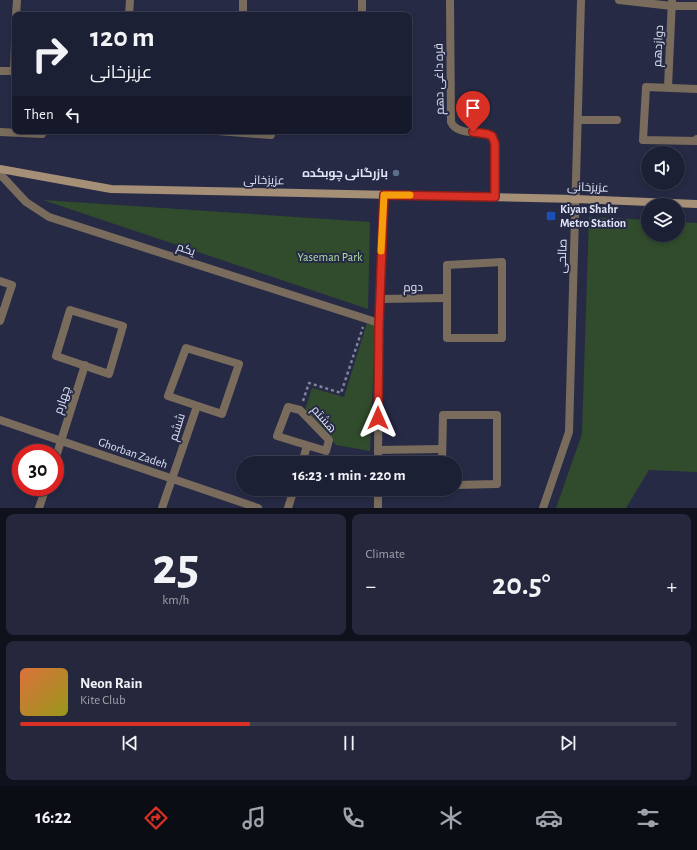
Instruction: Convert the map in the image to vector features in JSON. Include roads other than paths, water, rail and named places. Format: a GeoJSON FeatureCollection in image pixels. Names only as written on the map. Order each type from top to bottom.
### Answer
{"type":"FeatureCollection","features":[{"type":"Feature","properties":{"kind":"main road","name":"عزیزخانی"},"geometry":{"type":"LineString","coordinates":[[0,169],[111,189],[576,199],[697,204]]}},
{"type":"Feature","properties":{"kind":"street"},"geometry":{"type":"LineString","coordinates":[[16,12],[17,0]]}},
{"type":"Feature","properties":{"kind":"street"},"geometry":{"type":"LineString","coordinates":[[129,12],[130,0]]}},
{"type":"Feature","properties":{"kind":"street"},"geometry":{"type":"LineString","coordinates":[[243,0],[243,12]]}},
{"type":"Feature","properties":{"kind":"street"},"geometry":{"type":"LineString","coordinates":[[362,0],[362,12]]}},
{"type":"Feature","properties":{"kind":"street","name":"قره داغی دهم"},"geometry":{"type":"LineString","coordinates":[[450,0],[451,122],[454,127],[459,130],[492,136],[495,144],[495,197]]}},
{"type":"Feature","properties":{"kind":"street","name":"صالحی"},"geometry":{"type":"LineString","coordinates":[[543,508],[568,432],[582,0]]}},
{"type":"Feature","properties":{"kind":"street"},"geometry":{"type":"LineString","coordinates":[[619,0],[697,6]]}},
{"type":"Feature","properties":{"kind":"street","name":"دوازدهم"},"geometry":{"type":"LineString","coordinates":[[668,87],[672,3]]}},
{"type":"Feature","properties":{"kind":"street"},"geometry":{"type":"LineString","coordinates":[[0,71],[12,71]]}},
{"type":"Feature","properties":{"kind":"street"},"geometry":{"type":"LineString","coordinates":[[697,89],[646,87],[643,140],[697,141],[697,139]]}},
{"type":"Feature","properties":{"kind":"street"},"geometry":{"type":"LineString","coordinates":[[578,120],[617,120]]}},
{"type":"Feature","properties":{"kind":"street"},"geometry":{"type":"LineString","coordinates":[[0,132],[12,133]]}},
{"type":"Feature","properties":{"kind":"street"},"geometry":{"type":"LineString","coordinates":[[258,134],[271,134]]}},
{"type":"Feature","properties":{"kind":"street","name":"یکم"},"geometry":{"type":"LineString","coordinates":[[0,174],[26,202],[49,217],[379,323]]}},
{"type":"Feature","properties":{"kind":"street"},"geometry":{"type":"LineString","coordinates":[[378,456],[379,299],[384,195]]}},
{"type":"Feature","properties":{"kind":"street"},"geometry":{"type":"LineString","coordinates":[[502,262],[502,338],[447,338],[447,298],[447,265],[502,262]]}},
{"type":"Feature","properties":{"kind":"street"},"geometry":{"type":"LineString","coordinates":[[0,281],[12,285],[0,321]]}},
{"type":"Feature","properties":{"kind":"street","name":"دوم"},"geometry":{"type":"LineString","coordinates":[[379,299],[447,298]]}},
{"type":"Feature","properties":{"kind":"street"},"geometry":{"type":"LineString","coordinates":[[70,310],[123,326],[109,374],[85,366],[56,356],[70,310]]}},
{"type":"Feature","properties":{"kind":"street"},"geometry":{"type":"LineString","coordinates":[[186,348],[239,364],[222,414],[197,406],[168,396],[186,348]]}},
{"type":"Feature","properties":{"kind":"street","name":"چهارم"},"geometry":{"type":"LineString","coordinates":[[60,444],[85,366]]}},
{"type":"Feature","properties":{"kind":"street","name":"ششم"},"geometry":{"type":"LineString","coordinates":[[162,508],[197,406]]}},
{"type":"Feature","properties":{"kind":"street","name":"هشتم"},"geometry":{"type":"LineString","coordinates":[[288,407],[300,410],[329,440],[326,451],[307,446],[277,436],[288,407]]}},
{"type":"Feature","properties":{"kind":"street"},"geometry":{"type":"LineString","coordinates":[[442,456],[443,415],[497,415],[497,484],[462,485]]}},
{"type":"Feature","properties":{"kind":"street","name":"Ghorban Zadeh"},"geometry":{"type":"LineString","coordinates":[[0,420],[258,508]]}},
{"type":"Feature","properties":{"kind":"street"},"geometry":{"type":"LineString","coordinates":[[304,456],[307,446]]}},
{"type":"Feature","properties":{"kind":"street"},"geometry":{"type":"LineString","coordinates":[[378,450],[442,449]]}},
{"type":"Feature","properties":{"kind":"street"},"geometry":{"type":"LineString","coordinates":[[39,508],[43,496]]}},
{"type":"Feature","properties":{"kind":"street"},"geometry":{"type":"LineString","coordinates":[[288,508],[292,496]]}},
{"type":"Feature","properties":{"kind":"street"},"geometry":{"type":"LineString","coordinates":[[378,496],[378,508]]}},
{"type":"Feature","properties":{"kind":"place","name":"بازرگانی چوبکده"},"geometry":{"type":"Point","coordinates":[396,173]}},
{"type":"Feature","properties":{"kind":"place","name":"Kiyan Shahr Metro Station"},"geometry":{"type":"Point","coordinates":[551,216]}},
{"type":"Feature","properties":{"kind":"park label","name":"Yaseman Park"},"geometry":{"type":"Point","coordinates":[330,257]}}]}
